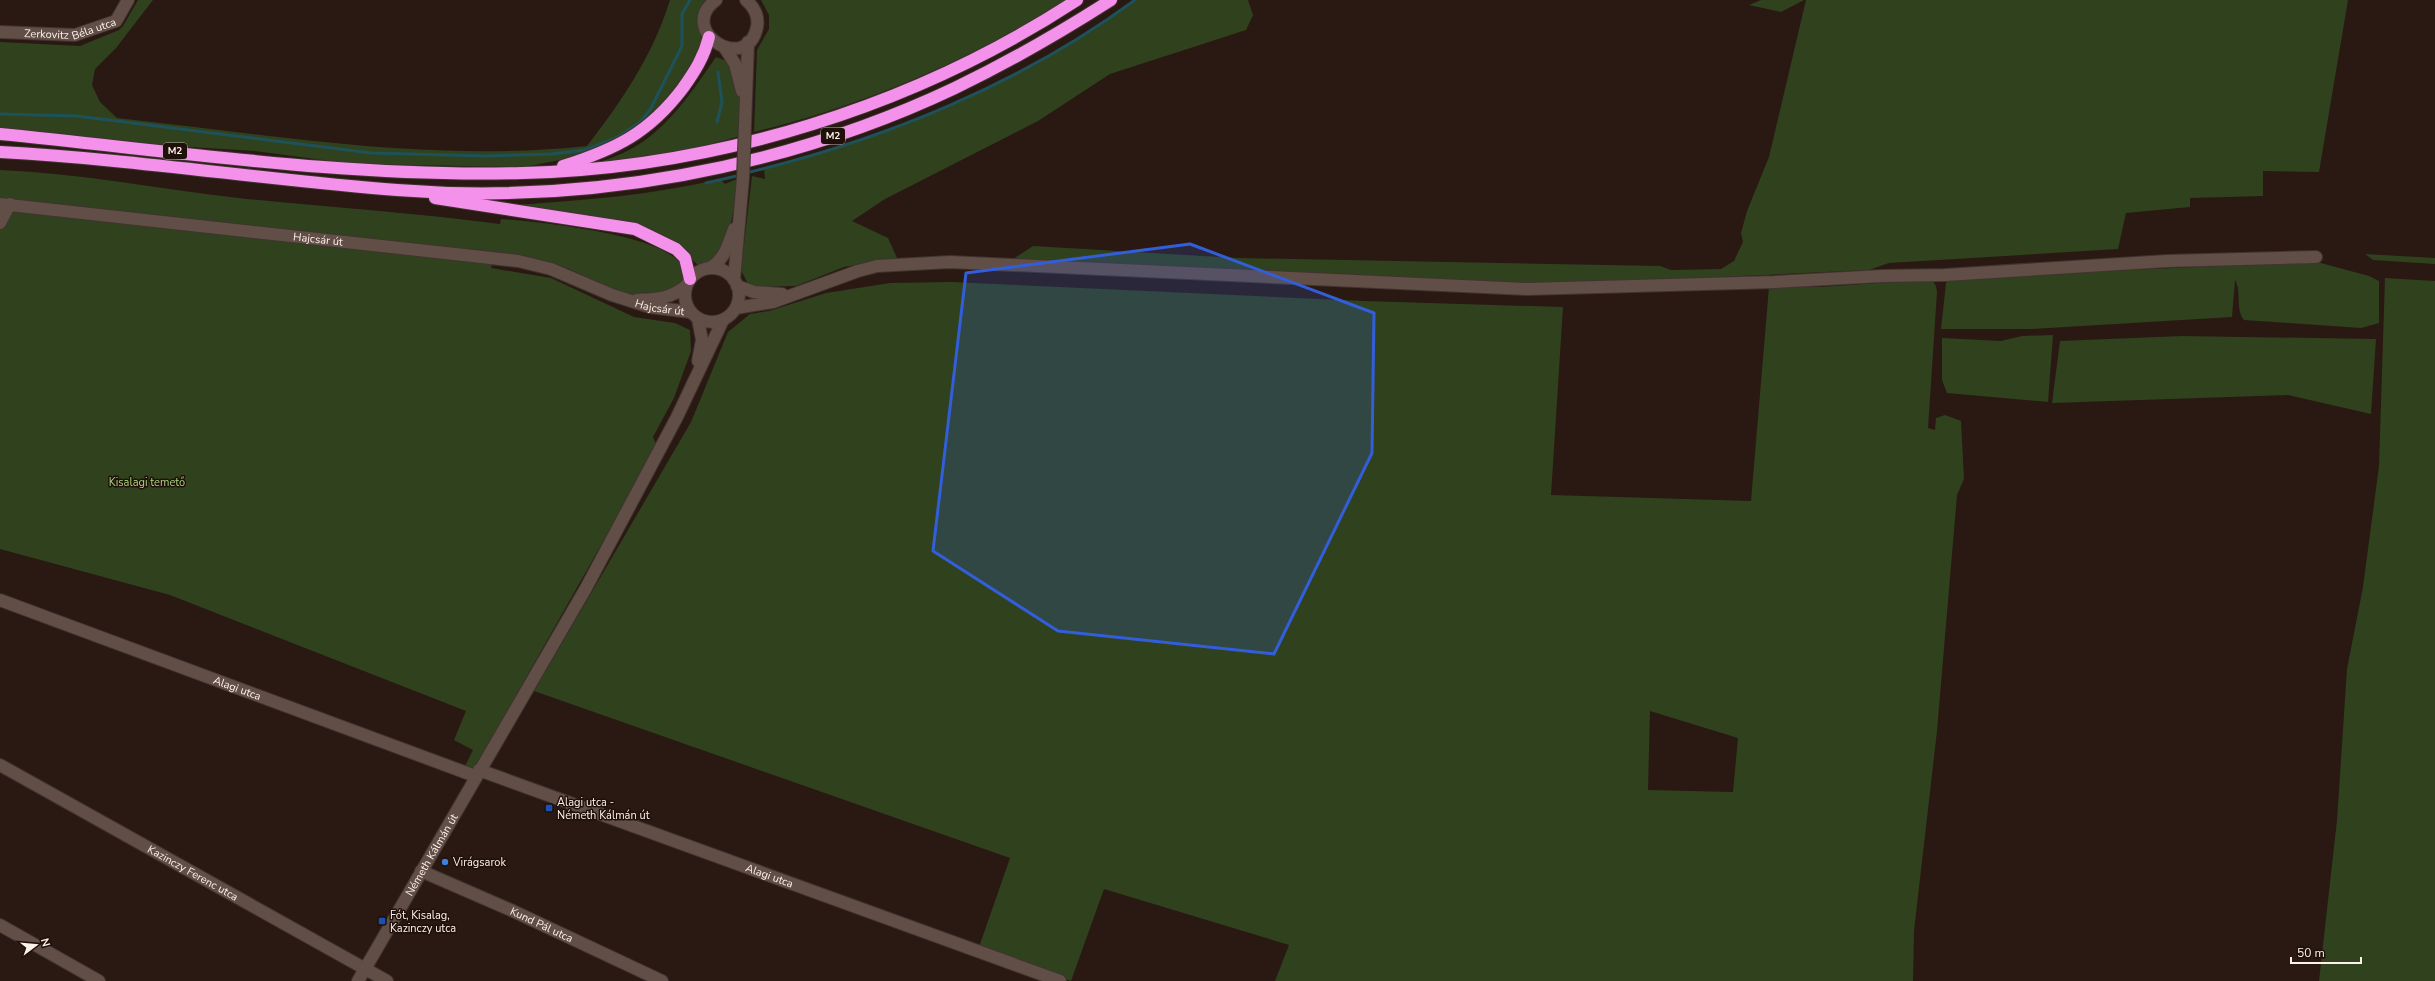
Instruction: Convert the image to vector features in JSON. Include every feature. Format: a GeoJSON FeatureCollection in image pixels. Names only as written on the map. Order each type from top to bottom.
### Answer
{"type":"FeatureCollection","features":[{"type":"Feature","properties":{"kind":"highway","name":"M2"},"geometry":{"type":"LineString","coordinates":[[0,134],[350,169],[458,174],[541,172],[600,168],[681,156],[776,134],[886,98],[998,46],[1077,0]]}},
{"type":"Feature","properties":{"kind":"highway","name":"M2"},"geometry":{"type":"LineString","coordinates":[[0,152],[60,155],[399,191],[493,193],[604,186],[686,174],[783,152],[891,116],[953,89],[1008,62],[1064,31],[1111,0]]}},
{"type":"Feature","properties":{"kind":"highway"},"geometry":{"type":"LineString","coordinates":[[541,172],[600,154],[619,146],[645,129],[675,98],[692,74],[705,54],[709,37]]}},
{"type":"Feature","properties":{"kind":"highway"},"geometry":{"type":"LineString","coordinates":[[399,191],[452,201],[635,230],[676,249],[685,258],[688,282]]}},
{"type":"Feature","properties":{"kind":"street","name":"Zerkovitz Béla utca"},"geometry":{"type":"LineString","coordinates":[[0,32],[82,34],[116,21],[128,0]]}},
{"type":"Feature","properties":{"kind":"street"},"geometry":{"type":"LineString","coordinates":[[716,0],[707,11],[704,19],[709,37],[725,48],[735,64],[745,100]]}},
{"type":"Feature","properties":{"kind":"street"},"geometry":{"type":"LineString","coordinates":[[725,48],[741,47],[748,42],[756,31],[757,18],[752,5],[746,0]]}},
{"type":"Feature","properties":{"kind":"street"},"geometry":{"type":"LineString","coordinates":[[692,385],[723,320],[736,308],[739,297],[736,283],[739,212],[743,178],[748,42]]}},
{"type":"Feature","properties":{"kind":"street"},"geometry":{"type":"LineString","coordinates":[[0,222],[5,204]]}},
{"type":"Feature","properties":{"kind":"street","name":"Hajcsár út"},"geometry":{"type":"LineString","coordinates":[[5,204],[518,261],[551,269],[612,295],[650,307],[694,316]]}},
{"type":"Feature","properties":{"kind":"street"},"geometry":{"type":"LineString","coordinates":[[692,385],[702,340],[694,316],[684,295],[688,282],[695,274],[710,268],[719,262],[724,255],[739,212]]}},
{"type":"Feature","properties":{"kind":"street"},"geometry":{"type":"LineString","coordinates":[[736,308],[773,302],[858,270],[877,266],[950,262],[1528,289],[1775,282],[1882,276],[1945,275],[2167,261],[2316,257]]}},
{"type":"Feature","properties":{"kind":"street"},"geometry":{"type":"LineString","coordinates":[[710,268],[727,273],[736,283],[754,292],[768,294],[797,293]]}},
{"type":"Feature","properties":{"kind":"street","name":"Hajcsár út"},"geometry":{"type":"LineString","coordinates":[[630,300],[664,299],[676,295],[688,282]]}},
{"type":"Feature","properties":{"kind":"street"},"geometry":{"type":"LineString","coordinates":[[694,316],[706,322],[723,320]]}},
{"type":"Feature","properties":{"kind":"street","name":"Németh Kálmán út"},"geometry":{"type":"LineString","coordinates":[[358,981],[477,773],[586,588],[674,424],[692,385]]}},
{"type":"Feature","properties":{"kind":"street","name":"Alagi utca"},"geometry":{"type":"LineString","coordinates":[[0,600],[477,773],[1060,981]]}},
{"type":"Feature","properties":{"kind":"street","name":"Kazinczy Ferenc utca"},"geometry":{"type":"LineString","coordinates":[[0,765],[387,981]]}},
{"type":"Feature","properties":{"kind":"street","name":"Kund Pál utca"},"geometry":{"type":"LineString","coordinates":[[421,871],[513,911],[662,981]]}},
{"type":"Feature","properties":{"kind":"street"},"geometry":{"type":"LineString","coordinates":[[0,925],[100,981]]}},
{"type":"Feature","properties":{"kind":"highlighted area"},"geometry":{"type":"Polygon","coordinates":[[[1190,244],[1374,313],[1372,453],[1274,654],[1058,631],[933,551],[966,273],[1190,244]]]}},
{"type":"Feature","properties":{"kind":"green space"},"geometry":{"type":"Polygon","coordinates":[[[138,0],[153,0],[116,48],[95,69],[92,85],[100,102],[117,118],[351,145],[469,151],[528,150],[587,146],[624,95],[635,77],[655,40],[670,0],[708,0],[699,24],[703,44],[673,95],[632,136],[575,157],[524,167],[353,164],[255,151],[159,145],[0,130],[0,42],[80,46],[119,30],[123,26],[138,0]]]}},
{"type":"Feature","properties":{"kind":"green space"},"geometry":{"type":"Polygon","coordinates":[[[761,0],[1068,0],[978,50],[916,78],[820,114],[754,132],[757,50],[769,29],[769,15],[761,0]]]}},
{"type":"Feature","properties":{"kind":"green space"},"geometry":{"type":"Polygon","coordinates":[[[1137,0],[1248,0],[1253,15],[1246,30],[1110,74],[1038,121],[885,199],[852,221],[888,238],[897,258],[844,267],[796,286],[754,287],[748,284],[741,270],[752,176],[765,179],[764,169],[796,161],[886,131],[961,100],[1034,65],[1070,45],[1137,0]]]}},
{"type":"Feature","properties":{"kind":"green space"},"geometry":{"type":"Polygon","coordinates":[[[1761,0],[1804,0],[1781,12],[1749,5],[1761,0]]]}},
{"type":"Feature","properties":{"kind":"green space"},"geometry":{"type":"Polygon","coordinates":[[[1806,0],[2348,0],[2319,172],[2263,171],[2263,196],[2190,198],[2190,207],[2126,213],[2118,249],[1889,263],[1869,270],[1526,286],[1007,263],[1033,246],[1237,258],[1660,266],[1671,270],[1721,269],[1734,261],[1743,242],[1741,233],[1747,211],[1769,157],[1806,0]]]}},
{"type":"Feature","properties":{"kind":"green space"},"geometry":{"type":"Polygon","coordinates":[[[716,57],[729,62],[740,97],[740,136],[669,153],[597,163],[631,149],[657,131],[679,108],[716,57]]]}},
{"type":"Feature","properties":{"kind":"green space","name":"Kisalagi temető"},"geometry":{"type":"Polygon","coordinates":[[[0,170],[60,174],[238,198],[500,224],[501,219],[544,223],[613,235],[646,244],[671,255],[684,270],[679,287],[675,290],[660,294],[632,296],[602,286],[574,271],[554,264],[494,255],[491,268],[551,278],[634,317],[675,323],[690,330],[691,351],[674,398],[653,437],[657,446],[475,768],[464,768],[473,750],[454,740],[466,711],[170,595],[0,549],[0,170]]]}},
{"type":"Feature","properties":{"kind":"green space"},"geometry":{"type":"Polygon","coordinates":[[[720,179],[725,184],[737,179],[731,222],[726,243],[717,263],[703,267],[699,266],[676,244],[517,205],[594,199],[645,193],[695,185],[720,179]]]}},
{"type":"Feature","properties":{"kind":"green space"},"geometry":{"type":"Polygon","coordinates":[[[2365,254],[2435,258],[2435,264],[2373,260],[2365,254]]]}},
{"type":"Feature","properties":{"kind":"green space"},"geometry":{"type":"Polygon","coordinates":[[[2317,262],[2369,276],[2379,281],[2379,323],[2361,328],[2244,320],[2241,316],[2238,290],[2235,280],[2232,317],[2030,329],[1941,329],[1946,283],[1951,277],[2317,262]]]}},
{"type":"Feature","properties":{"kind":"green space"},"geometry":{"type":"Polygon","coordinates":[[[2385,278],[2435,281],[2435,981],[2319,981],[2337,820],[2347,669],[2363,587],[2379,466],[2385,278]]]}},
{"type":"Feature","properties":{"kind":"green space"},"geometry":{"type":"Polygon","coordinates":[[[1932,280],[1936,286],[1937,292],[1928,428],[1935,430],[1936,418],[1945,415],[1961,421],[1964,479],[1957,495],[1937,731],[1914,931],[1913,981],[1275,981],[1289,945],[1104,889],[1071,981],[979,947],[1010,858],[534,691],[691,422],[728,332],[750,314],[769,311],[826,293],[890,283],[951,282],[1364,301],[1563,307],[1551,495],[1751,501],[1769,287],[1820,287],[1932,280]],[[1650,711],[1648,790],[1733,792],[1738,738],[1650,711]]]}},
{"type":"Feature","properties":{"kind":"green space"},"geometry":{"type":"Polygon","coordinates":[[[2053,335],[2048,402],[1947,393],[1942,380],[1942,338],[2001,341],[2022,336],[2053,335]]]}},
{"type":"Feature","properties":{"kind":"green space"},"geometry":{"type":"Polygon","coordinates":[[[2182,336],[2376,339],[2371,414],[2288,395],[2052,403],[2060,341],[2182,336]]]}},
{"type":"Feature","properties":{"kind":"waterway"},"geometry":{"type":"LineString","coordinates":[[0,114],[77,116],[371,153],[487,156],[552,154],[585,150],[616,138],[639,123],[650,110],[682,46],[682,14],[690,0]]}},
{"type":"Feature","properties":{"kind":"waterway"},"geometry":{"type":"LineString","coordinates":[[746,173],[797,160],[849,144],[949,106],[998,83],[1045,58],[1091,30],[1135,0]]}},
{"type":"Feature","properties":{"kind":"waterway"},"geometry":{"type":"LineString","coordinates":[[717,122],[722,102],[718,72]]}},
{"type":"Feature","properties":{"kind":"waterway"},"geometry":{"type":"LineString","coordinates":[[706,183],[741,175]]}},
{"type":"Feature","properties":{"kind":"place","name":"Alagi utca - Németh Kálmán út"},"geometry":{"type":"Point","coordinates":[549,808]}},
{"type":"Feature","properties":{"kind":"place","name":"Virágsarok"},"geometry":{"type":"Point","coordinates":[445,862]}},
{"type":"Feature","properties":{"kind":"place","name":"Fót, Kisalag, Kazinczy utca"},"geometry":{"type":"Point","coordinates":[382,921]}}]}
